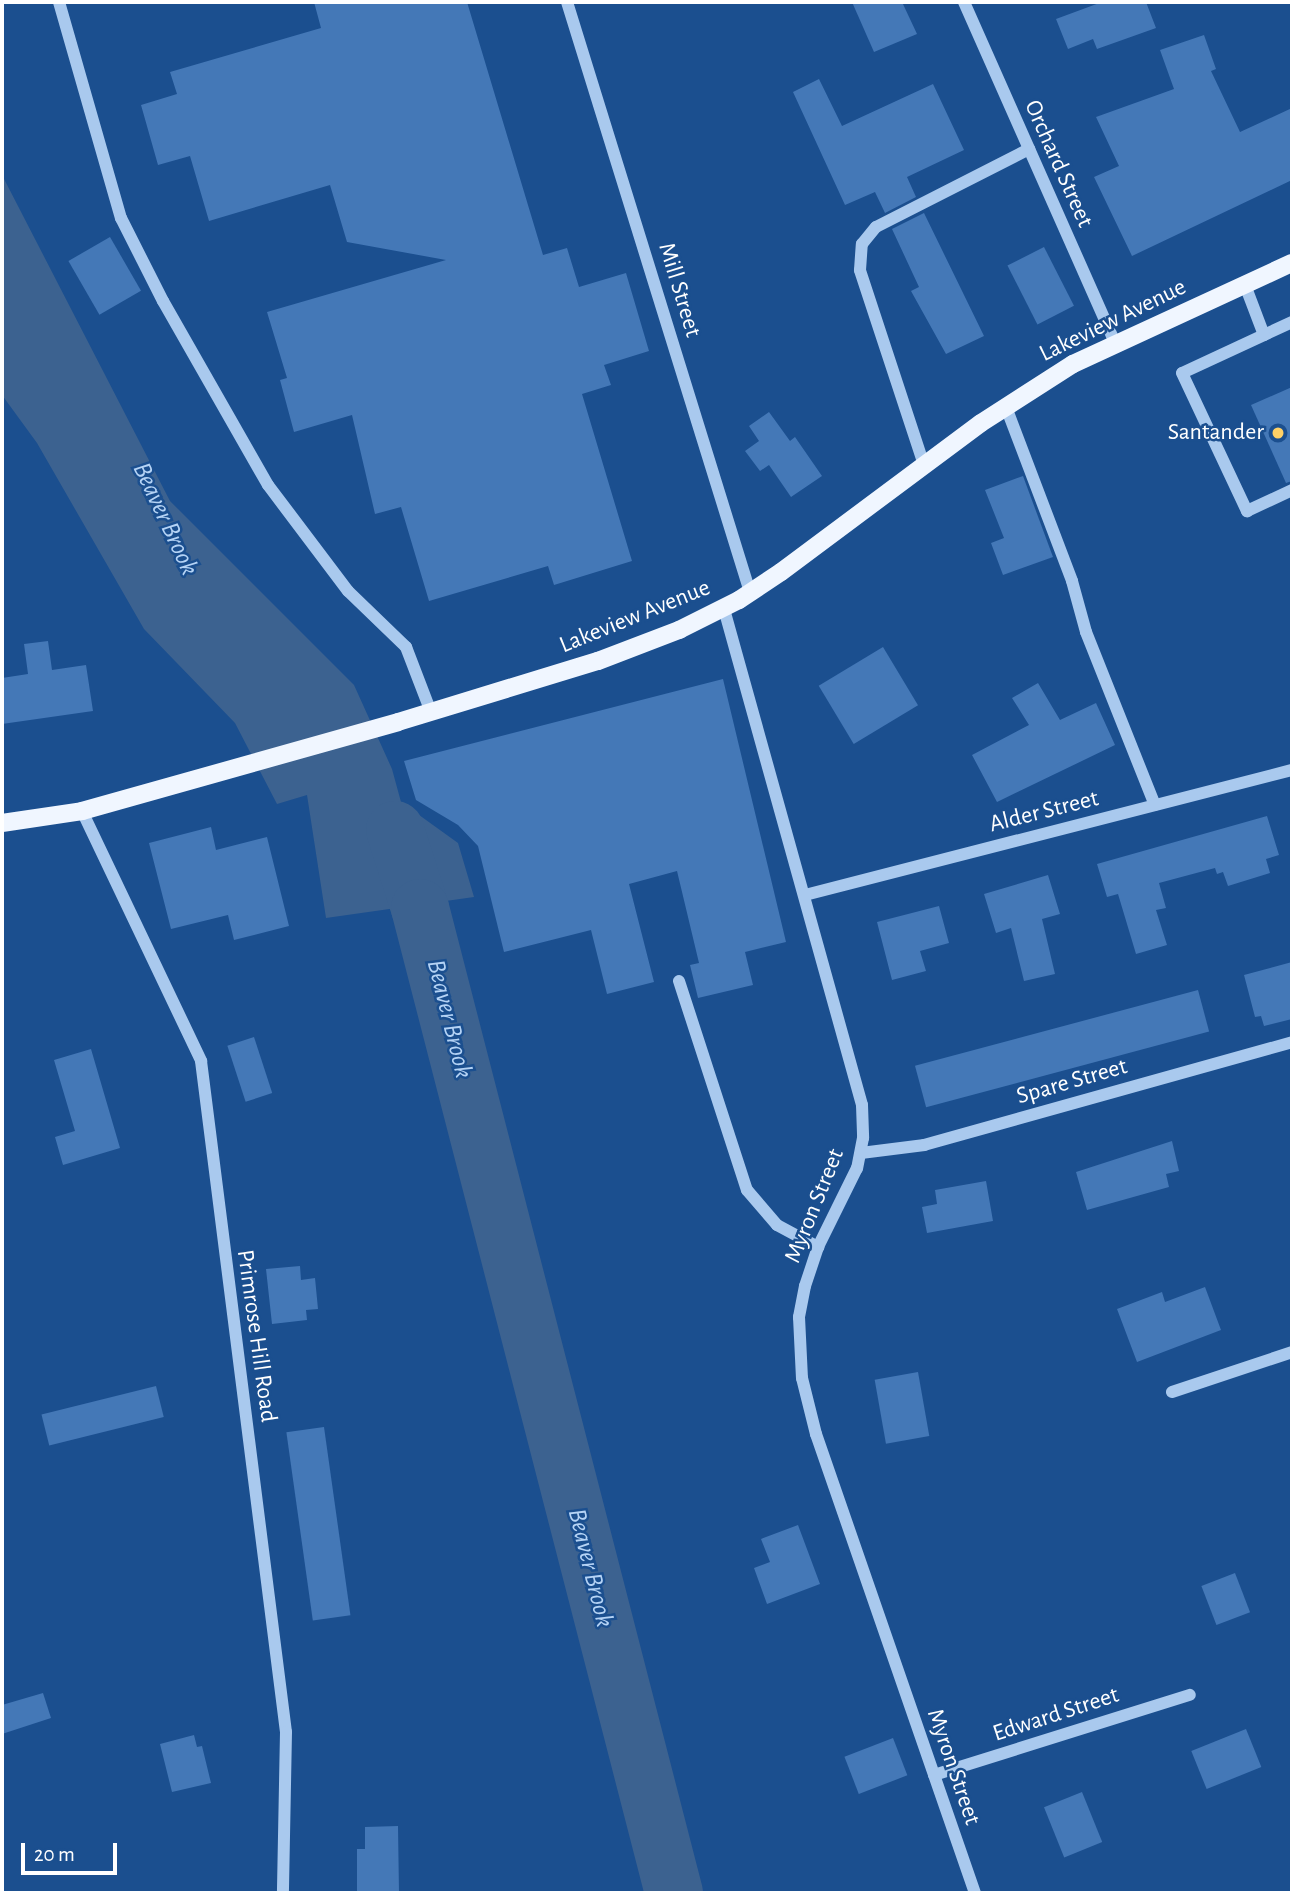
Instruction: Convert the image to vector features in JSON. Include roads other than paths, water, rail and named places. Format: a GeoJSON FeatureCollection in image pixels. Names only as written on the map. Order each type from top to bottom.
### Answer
{"type":"FeatureCollection","features":[{"type":"Feature","properties":{"kind":"main road","name":"Lakeview Avenue"},"geometry":{"type":"LineString","coordinates":[[2,823],[82,811],[398,722],[623,653],[724,608],[750,592],[1006,407],[1115,343],[1292,263]]}},
{"type":"Feature","properties":{"kind":"street"},"geometry":{"type":"LineString","coordinates":[[59,2],[121,218],[163,301],[268,485],[348,591],[405,647],[431,712]]}},
{"type":"Feature","properties":{"kind":"street","name":"Mill Street"},"geometry":{"type":"LineString","coordinates":[[567,2],[750,592]]}},
{"type":"Feature","properties":{"kind":"street","name":"Orchard Street"},"geometry":{"type":"LineString","coordinates":[[964,2],[1115,343]]}},
{"type":"Feature","properties":{"kind":"street"},"geometry":{"type":"LineString","coordinates":[[923,465],[860,270],[862,244],[876,227],[1028,149]]}},
{"type":"Feature","properties":{"kind":"street"},"geometry":{"type":"LineString","coordinates":[[1245,285],[1264,335]]}},
{"type":"Feature","properties":{"kind":"street"},"geometry":{"type":"LineString","coordinates":[[1292,323],[1182,373],[1247,511],[1292,490]]}},
{"type":"Feature","properties":{"kind":"street"},"geometry":{"type":"LineString","coordinates":[[1006,407],[1072,581],[1086,632],[1155,805]]}},
{"type":"Feature","properties":{"kind":"street","name":"Myron Street"},"geometry":{"type":"LineString","coordinates":[[724,608],[859,1089],[863,1122],[861,1153],[852,1181],[818,1247],[799,1317],[808,1408],[975,1893]]}},
{"type":"Feature","properties":{"kind":"street","name":"Alder Street"},"geometry":{"type":"LineString","coordinates":[[805,895],[1292,770]]}},
{"type":"Feature","properties":{"kind":"street","name":"Primrose Hill Road"},"geometry":{"type":"LineString","coordinates":[[82,811],[201,1061],[286,1732],[283,1893]]}},
{"type":"Feature","properties":{"kind":"street"},"geometry":{"type":"LineString","coordinates":[[679,981],[747,1191],[777,1225],[818,1247]]}},
{"type":"Feature","properties":{"kind":"street","name":"Spare Street"},"geometry":{"type":"LineString","coordinates":[[861,1153],[923,1145],[1292,1042]]}},
{"type":"Feature","properties":{"kind":"street"},"geometry":{"type":"LineString","coordinates":[[1172,1392],[1292,1352]]}},
{"type":"Feature","properties":{"kind":"street","name":"Edward Street"},"geometry":{"type":"LineString","coordinates":[[934,1774],[1190,1695]]}},
{"type":"Feature","properties":{"kind":"water"},"geometry":{"type":"Polygon","coordinates":[[[2,175],[170,501],[354,685],[392,769],[401,802],[458,843],[474,897],[326,918],[307,795],[277,804],[235,723],[144,629],[37,443],[2,395],[2,175]]]}},
{"type":"Feature","properties":{"kind":"waterway","name":"Beaver Brook"},"geometry":{"type":"LineString","coordinates":[[395,830],[420,908],[674,1893]]}},
{"type":"Feature","properties":{"kind":"place","name":"Santander"},"geometry":{"type":"Point","coordinates":[1278,433]}}]}
